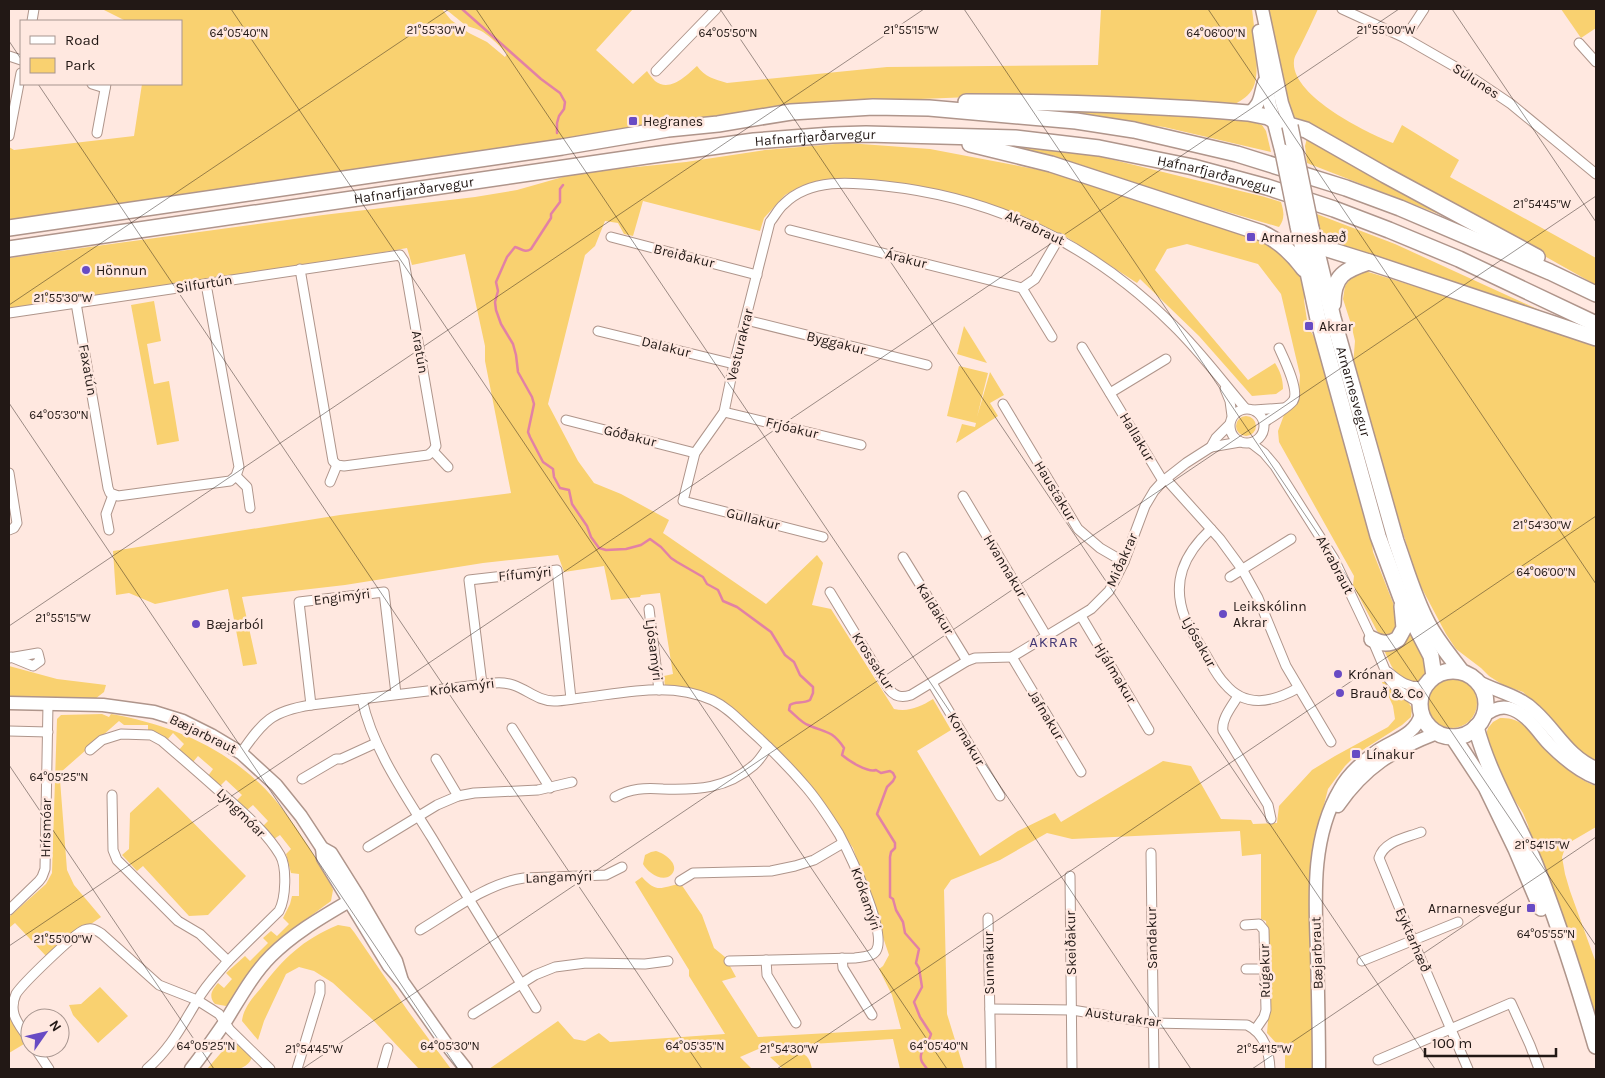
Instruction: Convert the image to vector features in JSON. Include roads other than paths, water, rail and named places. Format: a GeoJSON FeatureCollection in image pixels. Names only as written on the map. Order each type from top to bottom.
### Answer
{"type":"FeatureCollection","features":[{"type":"Feature","properties":{"kind":"main road"},"geometry":{"type":"LineString","coordinates":[[929,108],[961,102],[1052,102],[1142,105],[1248,113],[1268,117],[1274,121],[1306,130],[1554,267],[1582,286]]}},
{"type":"Feature","properties":{"kind":"main road","name":"Hafnarfjarðarvegur"},"geometry":{"type":"LineString","coordinates":[[9,228],[791,112],[873,107],[929,108],[1076,121],[1134,130],[1237,154],[1346,188],[1400,208],[1582,286],[1596,294]]}},
{"type":"Feature","properties":{"kind":"main road","name":"Arnarnesvegur"},"geometry":{"type":"LineString","coordinates":[[1274,121],[1380,489],[1409,577],[1428,624],[1435,636],[1461,671],[1477,681]]}},
{"type":"Feature","properties":{"kind":"main road","name":"Arnarnesvegur"},"geometry":{"type":"LineString","coordinates":[[1290,126],[1304,227]]}},
{"type":"Feature","properties":{"kind":"main road","name":"Hafnarfjarðarvegur"},"geometry":{"type":"LineString","coordinates":[[9,249],[702,148],[832,135],[927,135],[1015,138],[1109,150],[1227,176],[1326,207],[1460,259],[1596,324]]}},
{"type":"Feature","properties":{"kind":"main road"},"geometry":{"type":"LineString","coordinates":[[927,135],[986,147],[1051,164],[1262,233],[1308,243],[1369,262],[1596,338]]}},
{"type":"Feature","properties":{"kind":"main road"},"geometry":{"type":"LineString","coordinates":[[1262,233],[1282,244],[1297,258],[1307,273]]}},
{"type":"Feature","properties":{"kind":"main road","name":"Arnarnesvegur"},"geometry":{"type":"LineString","coordinates":[[1308,243],[1307,273],[1364,491],[1401,598],[1431,656],[1429,681],[1420,695],[1420,709]]}},
{"type":"Feature","properties":{"kind":"main road"},"geometry":{"type":"LineString","coordinates":[[1332,318],[1333,292],[1338,279],[1350,268],[1369,262]]}},
{"type":"Feature","properties":{"kind":"main road"},"geometry":{"type":"LineString","coordinates":[[1372,640],[1387,643],[1393,642],[1400,637],[1404,628],[1401,598]]}},
{"type":"Feature","properties":{"kind":"main road"},"geometry":{"type":"LineString","coordinates":[[1429,681],[1443,672],[1461,671]]}},
{"type":"Feature","properties":{"kind":"main road"},"geometry":{"type":"LineString","coordinates":[[1420,709],[1430,728],[1437,733],[1453,737],[1465,734],[1480,722],[1486,708],[1485,698],[1477,681]]}},
{"type":"Feature","properties":{"kind":"main road"},"geometry":{"type":"LineString","coordinates":[[1480,722],[1487,762],[1535,863],[1572,966],[1596,1046]]}},
{"type":"Feature","properties":{"kind":"main road"},"geometry":{"type":"LineString","coordinates":[[1453,737],[1486,787],[1499,812],[1566,969],[1583,1003]]}},
{"type":"Feature","properties":{"kind":"street"},"geometry":{"type":"LineString","coordinates":[[656,71],[716,9]]}},
{"type":"Feature","properties":{"kind":"street","name":"Arnarnesvegur"},"geometry":{"type":"LineString","coordinates":[[1256,9],[1265,77],[1274,121]]}},
{"type":"Feature","properties":{"kind":"street","name":"Arnarnesvegur"},"geometry":{"type":"LineString","coordinates":[[1262,9],[1282,103],[1290,126]]}},
{"type":"Feature","properties":{"kind":"street","name":"Súlunes"},"geometry":{"type":"LineString","coordinates":[[1342,9],[1405,38],[1459,69],[1528,117],[1596,174]]}},
{"type":"Feature","properties":{"kind":"street"},"geometry":{"type":"LineString","coordinates":[[1405,38],[1424,9]]}},
{"type":"Feature","properties":{"kind":"street"},"geometry":{"type":"LineString","coordinates":[[1580,43],[1596,62]]}},
{"type":"Feature","properties":{"kind":"street"},"geometry":{"type":"LineString","coordinates":[[1248,113],[1259,102],[1265,77]]}},
{"type":"Feature","properties":{"kind":"street"},"geometry":{"type":"LineString","coordinates":[[9,136],[20,78]]}},
{"type":"Feature","properties":{"kind":"street"},"geometry":{"type":"LineString","coordinates":[[97,133],[106,86]]}},
{"type":"Feature","properties":{"kind":"street","name":"Akrabraut"},"geometry":{"type":"LineString","coordinates":[[799,192],[814,186],[839,184],[872,184],[932,192],[1005,214],[1058,238],[1092,257],[1160,312],[1192,344],[1222,382],[1249,409]]}},
{"type":"Feature","properties":{"kind":"street","name":"Vesturakrar"},"geometry":{"type":"LineString","coordinates":[[683,501],[695,453],[724,412],[734,364],[770,222],[783,204],[799,192]]}},
{"type":"Feature","properties":{"kind":"street","name":"Árakur"},"geometry":{"type":"LineString","coordinates":[[790,230],[1022,288]]}},
{"type":"Feature","properties":{"kind":"street","name":"Breiðakur"},"geometry":{"type":"LineString","coordinates":[[611,237],[757,275]]}},
{"type":"Feature","properties":{"kind":"street"},"geometry":{"type":"LineString","coordinates":[[1052,337],[1022,288],[1035,279],[1058,238]]}},
{"type":"Feature","properties":{"kind":"street","name":"Silfurtún"},"geometry":{"type":"LineString","coordinates":[[9,313],[400,255]]}},
{"type":"Feature","properties":{"kind":"street","name":"Aratún"},"geometry":{"type":"LineString","coordinates":[[400,255],[404,261],[436,446],[434,451]]}},
{"type":"Feature","properties":{"kind":"street"},"geometry":{"type":"LineString","coordinates":[[300,269],[332,458],[338,465],[344,466],[428,455],[434,451],[448,467]]}},
{"type":"Feature","properties":{"kind":"street"},"geometry":{"type":"LineString","coordinates":[[109,530],[106,514],[113,495],[122,496],[230,481],[236,476],[239,467],[206,284]]}},
{"type":"Feature","properties":{"kind":"street","name":"Faxatún"},"geometry":{"type":"LineString","coordinates":[[76,303],[108,488],[113,495]]}},
{"type":"Feature","properties":{"kind":"street","name":"Byggakur"},"geometry":{"type":"LineString","coordinates":[[746,320],[927,365]]}},
{"type":"Feature","properties":{"kind":"street","name":"Dalakur"},"geometry":{"type":"LineString","coordinates":[[598,331],[734,364]]}},
{"type":"Feature","properties":{"kind":"street","name":"Hallakur"},"geometry":{"type":"LineString","coordinates":[[1082,347],[1165,480]]}},
{"type":"Feature","properties":{"kind":"street"},"geometry":{"type":"LineString","coordinates":[[1264,422],[1293,400],[1295,394],[1286,362],[1279,348]]}},
{"type":"Feature","properties":{"kind":"street"},"geometry":{"type":"LineString","coordinates":[[1110,393],[1166,359]]}},
{"type":"Feature","properties":{"kind":"street","name":"Akrabraut"},"geometry":{"type":"LineString","coordinates":[[1222,382],[1230,401],[1231,421]]}},
{"type":"Feature","properties":{"kind":"street","name":"Haustakur"},"geometry":{"type":"LineString","coordinates":[[1003,404],[1078,530],[1100,548],[1124,562]]}},
{"type":"Feature","properties":{"kind":"street"},"geometry":{"type":"LineString","coordinates":[[1249,409],[1262,417],[1264,422],[1263,432],[1261,436],[1251,443],[1240,442],[1232,435],[1231,421],[1240,410],[1249,409],[1283,408]]}},
{"type":"Feature","properties":{"kind":"street","name":"Frjóakur"},"geometry":{"type":"LineString","coordinates":[[724,412],[861,445]]}},
{"type":"Feature","properties":{"kind":"street","name":"Góðakur"},"geometry":{"type":"LineString","coordinates":[[566,420],[695,453]]}},
{"type":"Feature","properties":{"kind":"street","name":"Miðakrar"},"geometry":{"type":"LineString","coordinates":[[1211,447],[1216,438],[1231,421]]}},
{"type":"Feature","properties":{"kind":"street","name":"Akrabraut"},"geometry":{"type":"LineString","coordinates":[[1261,436],[1275,466]]}},
{"type":"Feature","properties":{"kind":"street","name":"Miðakrar"},"geometry":{"type":"LineString","coordinates":[[932,683],[975,658],[1012,657],[1095,606],[1109,591],[1124,562],[1145,506],[1165,480],[1186,463],[1211,447],[1240,442]]}},
{"type":"Feature","properties":{"kind":"street","name":"Akrabraut"},"geometry":{"type":"LineString","coordinates":[[1251,443],[1264,453],[1275,466],[1334,559],[1384,669],[1393,684],[1398,690],[1416,701],[1420,709]]}},
{"type":"Feature","properties":{"kind":"street"},"geometry":{"type":"LineString","coordinates":[[330,482],[338,465]]}},
{"type":"Feature","properties":{"kind":"street"},"geometry":{"type":"LineString","coordinates":[[9,473],[17,522],[14,528],[9,530]]}},
{"type":"Feature","properties":{"kind":"street"},"geometry":{"type":"LineString","coordinates":[[236,476],[247,486],[250,508]]}},
{"type":"Feature","properties":{"kind":"street"},"geometry":{"type":"LineString","coordinates":[[1165,480],[1211,529],[1242,568],[1258,598],[1279,653],[1298,688],[1332,742]]}},
{"type":"Feature","properties":{"kind":"street","name":"Hvannakur"},"geometry":{"type":"LineString","coordinates":[[963,496],[1047,637]]}},
{"type":"Feature","properties":{"kind":"street","name":"Gullakur"},"geometry":{"type":"LineString","coordinates":[[683,501],[823,537]]}},
{"type":"Feature","properties":{"kind":"street","name":"Ljósakur"},"geometry":{"type":"LineString","coordinates":[[1211,529],[1191,551],[1183,566],[1179,587],[1180,604],[1186,620],[1218,676],[1238,696]]}},
{"type":"Feature","properties":{"kind":"street"},"geometry":{"type":"LineString","coordinates":[[1230,577],[1290,539]]}},
{"type":"Feature","properties":{"kind":"street","name":"Kaldakur"},"geometry":{"type":"LineString","coordinates":[[903,557],[967,661]]}},
{"type":"Feature","properties":{"kind":"street","name":"Fífumýri"},"geometry":{"type":"LineString","coordinates":[[482,684],[469,580],[557,570],[571,699]]}},
{"type":"Feature","properties":{"kind":"street","name":"Engimýri"},"geometry":{"type":"LineString","coordinates":[[311,705],[299,602],[384,592],[396,694]]}},
{"type":"Feature","properties":{"kind":"street","name":"Krossakur"},"geometry":{"type":"LineString","coordinates":[[830,592],[891,692],[900,697],[906,697],[932,683]]}},
{"type":"Feature","properties":{"kind":"street","name":"Ljósamýri"},"geometry":{"type":"LineString","coordinates":[[649,609],[659,690]]}},
{"type":"Feature","properties":{"kind":"street","name":"Hjálmakur"},"geometry":{"type":"LineString","coordinates":[[1081,616],[1149,730]]}},
{"type":"Feature","properties":{"kind":"street","name":"Jafnakur"},"geometry":{"type":"LineString","coordinates":[[1012,657],[1081,772]]}},
{"type":"Feature","properties":{"kind":"street"},"geometry":{"type":"LineString","coordinates":[[1384,669],[1405,685],[1413,687],[1429,681]]}},
{"type":"Feature","properties":{"kind":"street"},"geometry":{"type":"LineString","coordinates":[[1477,681],[1523,702],[1535,711],[1566,747],[1583,762],[1596,768]]}},
{"type":"Feature","properties":{"kind":"street","name":"Krókamýri"},"geometry":{"type":"LineString","coordinates":[[241,753],[256,731],[266,721],[287,709],[482,684],[506,682],[516,685],[538,697],[554,701],[659,690],[685,691],[713,701],[729,711],[768,747],[807,788],[828,817],[852,858],[870,904],[879,941],[873,954],[854,958],[729,962]]}},
{"type":"Feature","properties":{"kind":"street","name":"Kornakur"},"geometry":{"type":"LineString","coordinates":[[932,683],[1000,796]]}},
{"type":"Feature","properties":{"kind":"street"},"geometry":{"type":"LineString","coordinates":[[1271,819],[1268,805],[1223,731],[1222,726],[1238,696],[1253,700],[1267,700],[1280,697],[1298,688]]}},
{"type":"Feature","properties":{"kind":"street"},"geometry":{"type":"LineString","coordinates":[[362,699],[367,720],[376,743],[536,1008]]}},
{"type":"Feature","properties":{"kind":"street","name":"Bæjarbraut"},"geometry":{"type":"LineString","coordinates":[[9,703],[103,705],[154,712],[183,721],[241,753],[276,785],[301,816],[322,848],[323,858],[354,898],[388,966],[402,981],[435,1029],[466,1069]]}},
{"type":"Feature","properties":{"kind":"street","name":"Hrísmóar"},"geometry":{"type":"LineString","coordinates":[[9,910],[33,888],[45,873],[48,704]]}},
{"type":"Feature","properties":{"kind":"street"},"geometry":{"type":"LineString","coordinates":[[1480,722],[1491,710],[1508,708],[1531,723],[1567,761],[1585,774],[1596,778]]}},
{"type":"Feature","properties":{"kind":"street","name":"Bæjarbraut"},"geometry":{"type":"LineString","coordinates":[[1319,1069],[1315,897],[1321,837],[1328,810],[1341,787],[1359,765],[1377,751],[1411,732],[1420,720],[1420,709]]}},
{"type":"Feature","properties":{"kind":"street"},"geometry":{"type":"LineString","coordinates":[[512,728],[550,788]]}},
{"type":"Feature","properties":{"kind":"street"},"geometry":{"type":"LineString","coordinates":[[9,731],[48,732]]}},
{"type":"Feature","properties":{"kind":"street","name":"Bæjarbraut"},"geometry":{"type":"LineString","coordinates":[[1321,837],[1343,799],[1367,771],[1402,749],[1437,733]]}},
{"type":"Feature","properties":{"kind":"street","name":"Lyngmóar"},"geometry":{"type":"LineString","coordinates":[[90,750],[102,740],[115,735],[137,734],[155,736],[246,815],[264,834],[283,862],[283,902],[279,911],[211,979],[170,1045],[147,1069]]}},
{"type":"Feature","properties":{"kind":"street"},"geometry":{"type":"LineString","coordinates":[[302,779],[338,758],[376,743]]}},
{"type":"Feature","properties":{"kind":"street"},"geometry":{"type":"LineString","coordinates":[[615,797],[624,792],[637,789],[691,789],[721,785],[732,780],[755,764],[768,747]]}},
{"type":"Feature","properties":{"kind":"street"},"geometry":{"type":"LineString","coordinates":[[436,760],[458,796]]}},
{"type":"Feature","properties":{"kind":"street"},"geometry":{"type":"LineString","coordinates":[[368,847],[437,805],[458,796],[538,790],[572,782]]}},
{"type":"Feature","properties":{"kind":"street"},"geometry":{"type":"LineString","coordinates":[[112,795],[113,850],[117,860],[178,921],[200,934],[228,961]]}},
{"type":"Feature","properties":{"kind":"street","name":"Eyktarhæð"},"geometry":{"type":"LineString","coordinates":[[1421,832],[1389,844],[1384,849],[1380,858],[1412,940],[1468,1069]]}},
{"type":"Feature","properties":{"kind":"street"},"geometry":{"type":"LineString","coordinates":[[680,881],[693,873],[771,871],[795,866],[814,860],[843,843]]}},
{"type":"Feature","properties":{"kind":"street","name":"Sandakur"},"geometry":{"type":"LineString","coordinates":[[1151,853],[1154,1069]]}},
{"type":"Feature","properties":{"kind":"street","name":"Langamýri"},"geometry":{"type":"LineString","coordinates":[[420,930],[495,886],[513,879],[606,875],[622,866]]}},
{"type":"Feature","properties":{"kind":"street","name":"Skeiðakur"},"geometry":{"type":"LineString","coordinates":[[1070,876],[1072,1069]]}},
{"type":"Feature","properties":{"kind":"street"},"geometry":{"type":"LineString","coordinates":[[191,1069],[250,982],[271,956],[297,934],[354,898]]}},
{"type":"Feature","properties":{"kind":"street","name":"Sunnakur"},"geometry":{"type":"LineString","coordinates":[[988,918],[991,1069]]}},
{"type":"Feature","properties":{"kind":"street"},"geometry":{"type":"LineString","coordinates":[[1362,961],[1458,922]]}},
{"type":"Feature","properties":{"kind":"street","name":"Rúgakur"},"geometry":{"type":"LineString","coordinates":[[1245,925],[1256,924],[1263,928],[1266,1010],[1256,1030]]}},
{"type":"Feature","properties":{"kind":"street"},"geometry":{"type":"LineString","coordinates":[[20,1025],[12,1012],[12,1003],[16,994],[77,934],[91,928],[96,930],[159,985],[211,1007],[225,1021],[230,1030],[270,1069]]}},
{"type":"Feature","properties":{"kind":"street"},"geometry":{"type":"LineString","coordinates":[[842,958],[843,968],[872,1015]]}},
{"type":"Feature","properties":{"kind":"street"},"geometry":{"type":"LineString","coordinates":[[766,960],[767,974],[796,1023]]}},
{"type":"Feature","properties":{"kind":"street"},"geometry":{"type":"LineString","coordinates":[[473,1014],[535,975],[555,967],[586,963],[645,964],[668,961]]}},
{"type":"Feature","properties":{"kind":"street"},"geometry":{"type":"LineString","coordinates":[[1246,969],[1265,969]]}},
{"type":"Feature","properties":{"kind":"street"},"geometry":{"type":"LineString","coordinates":[[297,1069],[320,994],[320,985]]}},
{"type":"Feature","properties":{"kind":"street"},"geometry":{"type":"LineString","coordinates":[[1378,1060],[1511,1003],[1539,1069]]}},
{"type":"Feature","properties":{"kind":"street","name":"Austurakrar"},"geometry":{"type":"LineString","coordinates":[[990,1009],[1072,1010],[1153,1024],[1247,1025],[1256,1030]]}},
{"type":"Feature","properties":{"kind":"street"},"geometry":{"type":"LineString","coordinates":[[1256,1030],[1267,1046],[1270,1069]]}},
{"type":"Feature","properties":{"kind":"street"},"geometry":{"type":"LineString","coordinates":[[382,1069],[388,1048]]}},
{"type":"Feature","properties":{"kind":"street"},"geometry":{"type":"LineString","coordinates":[[42,1058],[49,1069]]}},
{"type":"Feature","properties":{"kind":"waterway"},"geometry":{"type":"LineString","coordinates":[[462,9],[541,79],[560,93],[565,102],[564,109],[557,123],[557,133]]}},
{"type":"Feature","properties":{"kind":"waterway"},"geometry":{"type":"LineString","coordinates":[[563,185],[560,189],[560,202],[531,249],[525,251],[515,247],[507,257],[496,282],[498,291],[495,302],[496,310],[501,324],[513,344],[518,372],[534,404],[528,432],[530,437],[543,462],[553,469],[554,477],[560,488],[569,490],[572,504],[599,548],[606,550],[626,549],[641,545],[650,539],[671,558],[703,577],[707,584],[718,590],[723,601],[737,607],[771,632],[785,655],[794,662],[800,675],[813,687],[810,700],[792,704],[789,710],[806,724],[836,738],[844,748],[842,755],[854,763],[868,770],[876,770],[881,773],[890,771],[893,773],[895,777],[887,787],[877,814],[895,843],[895,848],[891,852],[890,857],[890,897],[893,899],[896,910],[903,922],[905,933],[919,949],[916,963],[919,968],[922,987],[914,1002],[920,1017],[931,1034],[921,1055],[922,1062],[927,1069]]}},
{"type":"Feature","properties":{"kind":"place","name":"Hegranes"},"geometry":{"type":"Point","coordinates":[633,121]}},
{"type":"Feature","properties":{"kind":"place","name":"Arnarneshæð"},"geometry":{"type":"Point","coordinates":[1251,237]}},
{"type":"Feature","properties":{"kind":"place","name":"Hönnun"},"geometry":{"type":"Point","coordinates":[86,270]}},
{"type":"Feature","properties":{"kind":"place","name":"Akrar"},"geometry":{"type":"Point","coordinates":[1309,326]}},
{"type":"Feature","properties":{"kind":"place","name":"Leikskólinn Akrar"},"geometry":{"type":"Point","coordinates":[1223,614]}},
{"type":"Feature","properties":{"kind":"place","name":"Bæjarból"},"geometry":{"type":"Point","coordinates":[196,624]}},
{"type":"Feature","properties":{"kind":"place","name":"Krónan"},"geometry":{"type":"Point","coordinates":[1338,674]}},
{"type":"Feature","properties":{"kind":"place","name":"Brauð & Co"},"geometry":{"type":"Point","coordinates":[1340,693]}},
{"type":"Feature","properties":{"kind":"place","name":"Línakur"},"geometry":{"type":"Point","coordinates":[1356,754]}},
{"type":"Feature","properties":{"kind":"place","name":"Arnarnesvegur"},"geometry":{"type":"Point","coordinates":[1531,908]}},
{"type":"Feature","properties":{"kind":"district","name":"AKRAR"},"geometry":{"type":"Point","coordinates":[1054,642]}}]}
